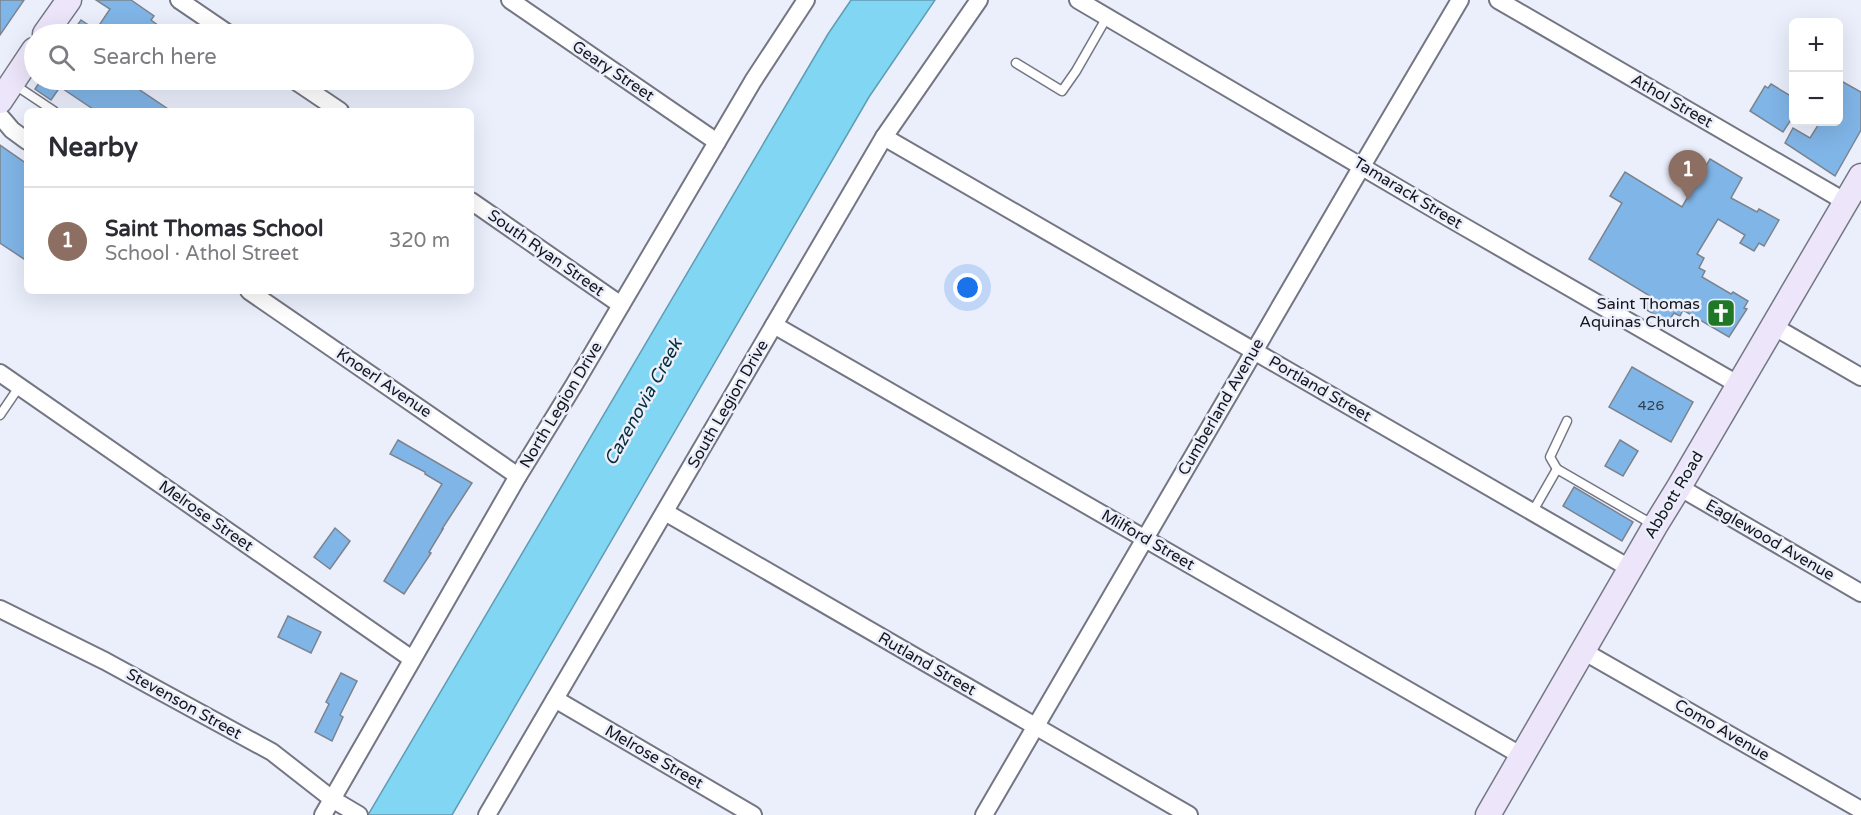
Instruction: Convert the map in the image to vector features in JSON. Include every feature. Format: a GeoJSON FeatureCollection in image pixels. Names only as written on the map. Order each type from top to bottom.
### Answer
{"type":"FeatureCollection","features":[{"type":"Feature","properties":{"kind":"street"},"geometry":{"type":"LineString","coordinates":[[52,24],[69,0]]}},
{"type":"Feature","properties":{"kind":"street"},"geometry":{"type":"LineString","coordinates":[[179,0],[214,24]]}},
{"type":"Feature","properties":{"kind":"street","name":"Geary Street"},"geometry":{"type":"LineString","coordinates":[[510,0],[717,142]]}},
{"type":"Feature","properties":{"kind":"street","name":"North Legion Drive"},"geometry":{"type":"LineString","coordinates":[[323,815],[346,807],[412,659],[753,81],[806,0]]}},
{"type":"Feature","properties":{"kind":"street","name":"South Legion Drive"},"geometry":{"type":"LineString","coordinates":[[487,815],[884,137],[979,0]]}},
{"type":"Feature","properties":{"kind":"street","name":"Tamarack Street"},"geometry":{"type":"LineString","coordinates":[[1078,0],[1739,385]]}},
{"type":"Feature","properties":{"kind":"street","name":"Cumberland Avenue"},"geometry":{"type":"LineString","coordinates":[[984,815],[1460,0]]}},
{"type":"Feature","properties":{"kind":"street","name":"Athol Street"},"geometry":{"type":"LineString","coordinates":[[1498,0],[1846,202]]}},
{"type":"Feature","properties":{"kind":"street"},"geometry":{"type":"LineString","coordinates":[[6,92],[24,65]]}},
{"type":"Feature","properties":{"kind":"street"},"geometry":{"type":"LineString","coordinates":[[309,90],[336,108]]}},
{"type":"Feature","properties":{"kind":"street"},"geometry":{"type":"LineString","coordinates":[[0,116],[12,130],[24,139]]}},
{"type":"Feature","properties":{"kind":"street","name":"Portland Street"},"geometry":{"type":"LineString","coordinates":[[884,137],[1631,569]]}},
{"type":"Feature","properties":{"kind":"street","name":"Abbott Road"},"geometry":{"type":"LineString","coordinates":[[1490,814],[1655,526],[1861,176]]}},
{"type":"Feature","properties":{"kind":"street","name":"South Ryan Street"},"geometry":{"type":"LineString","coordinates":[[474,203],[621,305]]}},
{"type":"Feature","properties":{"kind":"street","name":"Knoerl Avenue"},"geometry":{"type":"LineString","coordinates":[[253,294],[518,476]]}},
{"type":"Feature","properties":{"kind":"street","name":"Milford Street"},"geometry":{"type":"LineString","coordinates":[[774,325],[1522,756]]}},
{"type":"Feature","properties":{"kind":"street"},"geometry":{"type":"LineString","coordinates":[[1773,326],[1861,377]]}},
{"type":"Feature","properties":{"kind":"street","name":"Melrose Street"},"geometry":{"type":"LineString","coordinates":[[0,373],[412,659]]}},
{"type":"Feature","properties":{"kind":"street","name":"Eaglewood Avenue"},"geometry":{"type":"LineString","coordinates":[[1679,487],[1861,593]]}},
{"type":"Feature","properties":{"kind":"street","name":"Rutland Street"},"geometry":{"type":"LineString","coordinates":[[665,512],[1189,815]]}},
{"type":"Feature","properties":{"kind":"street","name":"Stevenson Street"},"geometry":{"type":"LineString","coordinates":[[0,609],[105,661],[272,752],[346,807]]}},
{"type":"Feature","properties":{"kind":"street","name":"Como Avenue"},"geometry":{"type":"LineString","coordinates":[[1583,651],[1861,810]]}},
{"type":"Feature","properties":{"kind":"street","name":"Melrose Street"},"geometry":{"type":"LineString","coordinates":[[555,699],[753,815]]}},
{"type":"Feature","properties":{"kind":"lane"},"geometry":{"type":"LineString","coordinates":[[1016,63],[1062,91],[1107,17]]}},
{"type":"Feature","properties":{"kind":"lane"},"geometry":{"type":"LineString","coordinates":[[6,92],[46,108]]}},
{"type":"Feature","properties":{"kind":"lane"},"geometry":{"type":"LineString","coordinates":[[0,415],[20,387]]}},
{"type":"Feature","properties":{"kind":"lane"},"geometry":{"type":"LineString","coordinates":[[1567,421],[1550,457],[1557,468],[1655,526]]}},
{"type":"Feature","properties":{"kind":"lane"},"geometry":{"type":"LineString","coordinates":[[1533,512],[1557,468]]}},
{"type":"Feature","properties":{"kind":"water","name":"Cazenovia Creek"},"geometry":{"type":"Polygon","coordinates":[[[851,0],[935,0],[869,97],[452,815],[368,815],[828,34],[851,0]]]}},
{"type":"Feature","properties":{"kind":"building"},"geometry":{"type":"Polygon","coordinates":[[[0,0],[24,0],[0,35],[0,0]]]}},
{"type":"Feature","properties":{"kind":"building"},"geometry":{"type":"Polygon","coordinates":[[[96,0],[131,0],[154,16],[151,20],[156,24],[100,24],[110,9],[96,0]]]}},
{"type":"Feature","properties":{"kind":"building"},"geometry":{"type":"Polygon","coordinates":[[[1843,82],[1861,92],[1861,130],[1835,176],[1785,143],[1793,128],[1810,138],[1818,126],[1843,126],[1843,82]]]}},
{"type":"Feature","properties":{"kind":"building"},"geometry":{"type":"Polygon","coordinates":[[[1771,84],[1789,95],[1789,123],[1783,132],[1750,111],[1765,86],[1768,88],[1771,84]]]}},
{"type":"Feature","properties":{"kind":"building"},"geometry":{"type":"Polygon","coordinates":[[[36,90],[58,90],[51,100],[36,90]]]}},
{"type":"Feature","properties":{"kind":"building"},"geometry":{"type":"Polygon","coordinates":[[[64,90],[140,90],[167,108],[92,108],[64,90]]]}},
{"type":"Feature","properties":{"kind":"building"},"geometry":{"type":"Polygon","coordinates":[[[0,145],[24,162],[24,259],[0,243],[0,145]]]}},
{"type":"Feature","properties":{"kind":"building"},"geometry":{"type":"Polygon","coordinates":[[[1710,159],[1742,178],[1731,198],[1757,212],[1759,209],[1779,220],[1764,246],[1759,243],[1754,251],[1740,243],[1745,235],[1718,219],[1697,254],[1704,258],[1699,268],[1705,271],[1702,277],[1748,301],[1744,308],[1747,309],[1729,337],[1683,310],[1680,316],[1674,313],[1668,322],[1643,308],[1650,296],[1589,259],[1622,203],[1610,196],[1625,172],[1682,207],[1710,159]]]}},
{"type":"Feature","properties":{"kind":"building"},"geometry":{"type":"Polygon","coordinates":[[[1632,367],[1693,402],[1671,442],[1609,407],[1632,367]]]}},
{"type":"Feature","properties":{"kind":"building"},"geometry":{"type":"Polygon","coordinates":[[[398,440],[472,483],[404,594],[384,581],[442,484],[425,472],[390,454],[398,440]]]}},
{"type":"Feature","properties":{"kind":"building"},"geometry":{"type":"Polygon","coordinates":[[[1620,440],[1638,451],[1623,476],[1605,466],[1620,440]]]}},
{"type":"Feature","properties":{"kind":"building"},"geometry":{"type":"Polygon","coordinates":[[[1574,487],[1633,522],[1622,541],[1563,506],[1574,487]]]}},
{"type":"Feature","properties":{"kind":"building"},"geometry":{"type":"Polygon","coordinates":[[[335,528],[350,541],[330,569],[314,557],[335,528]]]}},
{"type":"Feature","properties":{"kind":"building"},"geometry":{"type":"Polygon","coordinates":[[[288,616],[321,632],[311,653],[278,637],[288,616]]]}},
{"type":"Feature","properties":{"kind":"building"},"geometry":{"type":"Polygon","coordinates":[[[341,673],[357,681],[340,715],[343,717],[332,741],[315,732],[329,704],[326,702],[341,673]]]}},
{"type":"Feature","properties":{"kind":"place","name":"Saint Thomas School"},"geometry":{"type":"Point","coordinates":[1688,200]}},
{"type":"Feature","properties":{"kind":"place","name":"Saint Thomas Aquinas Church"},"geometry":{"type":"Point","coordinates":[1721,313]}}]}
